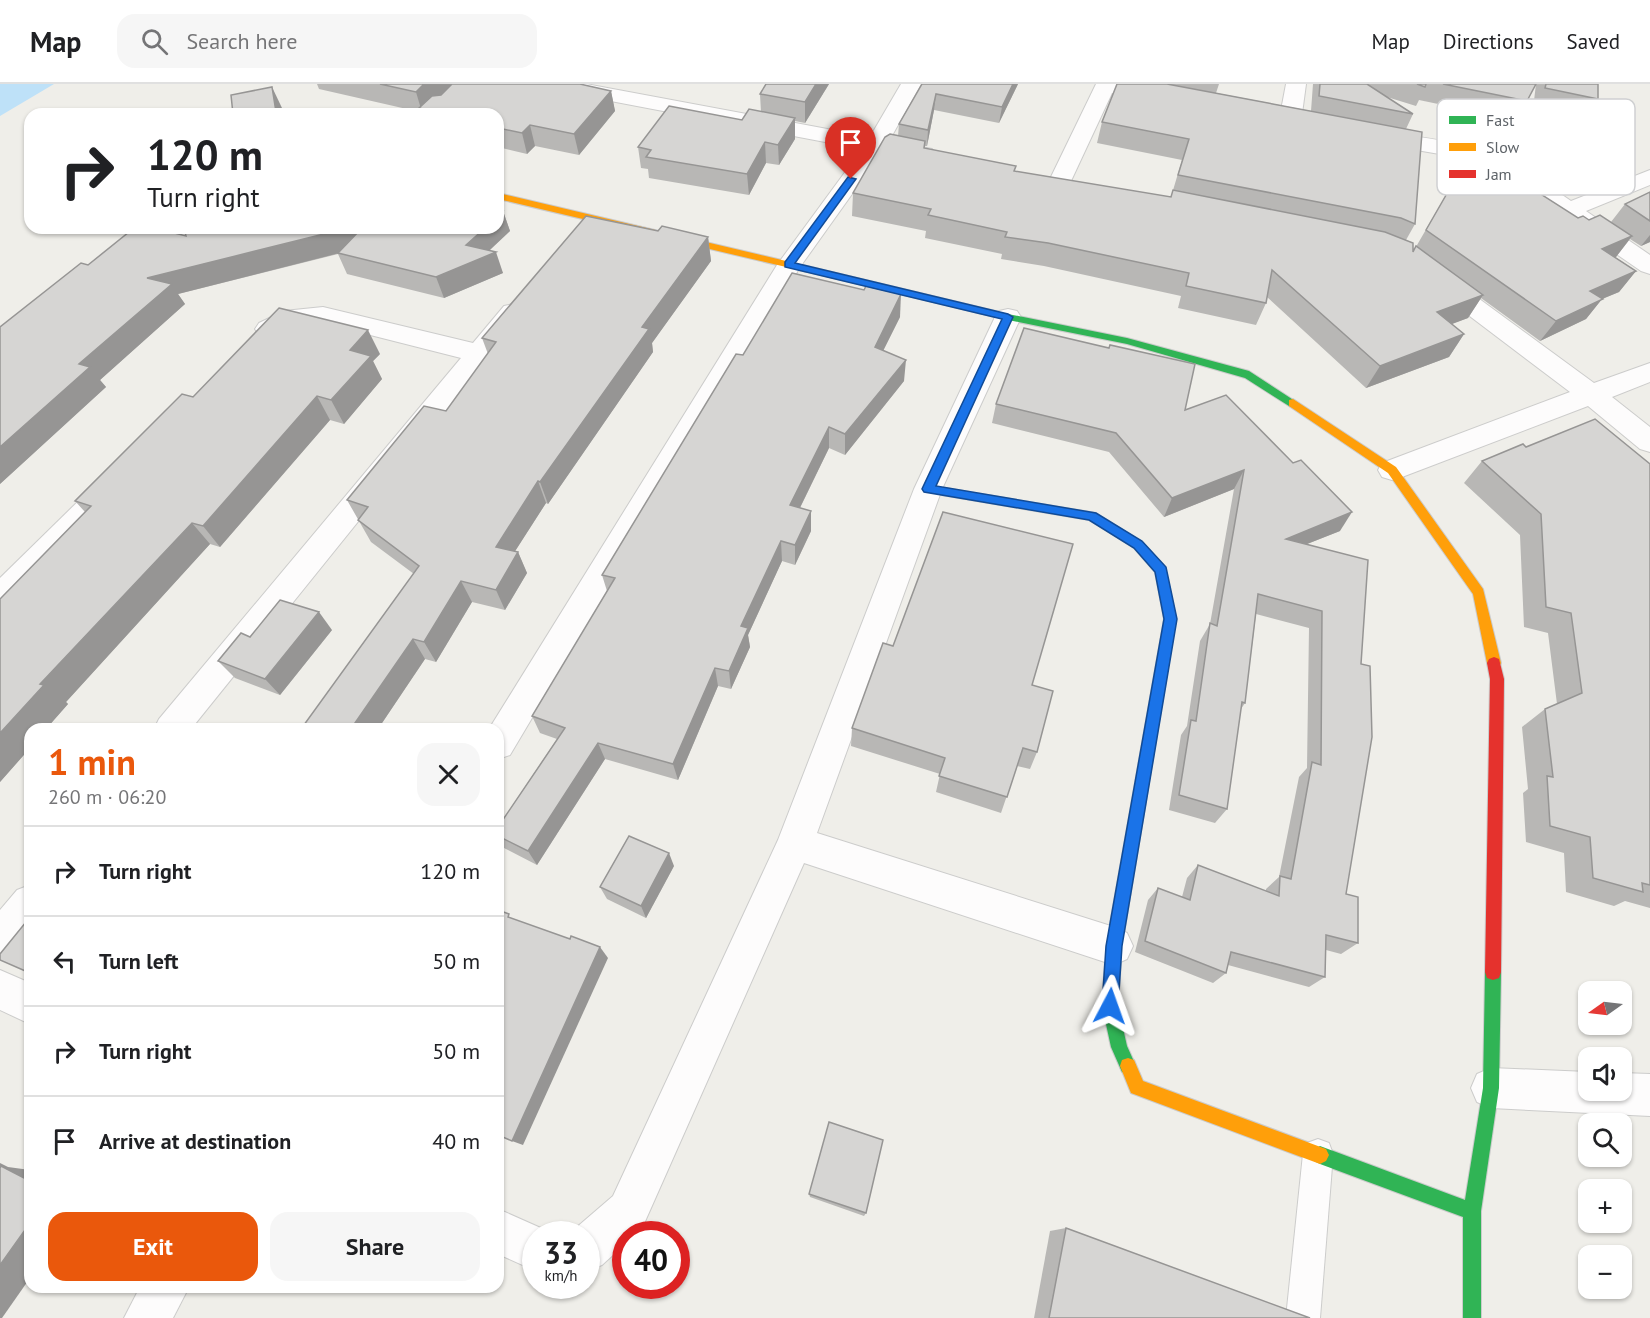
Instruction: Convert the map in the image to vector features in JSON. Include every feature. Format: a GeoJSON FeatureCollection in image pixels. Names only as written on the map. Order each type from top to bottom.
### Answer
{"type":"FeatureCollection","features":[{"type":"Feature","properties":{"kind":"street"},"geometry":{"type":"LineString","coordinates":[[553,84],[945,159]]}},
{"type":"Feature","properties":{"kind":"street"},"geometry":{"type":"LineString","coordinates":[[504,734],[789,265],[876,145],[911,84]]}},
{"type":"Feature","properties":{"kind":"street"},"geometry":{"type":"LineString","coordinates":[[1290,121],[1296,84]]}},
{"type":"Feature","properties":{"kind":"street"},"geometry":{"type":"LineString","coordinates":[[1059,181],[1106,85],[1174,99]]}},
{"type":"Feature","properties":{"kind":"street"},"geometry":{"type":"LineString","coordinates":[[1267,117],[1313,125]]}},
{"type":"Feature","properties":{"kind":"street"},"geometry":{"type":"LineString","coordinates":[[1359,134],[1437,149]]}},
{"type":"Feature","properties":{"kind":"street"},"geometry":{"type":"LineString","coordinates":[[1036,177],[1083,186]]}},
{"type":"Feature","properties":{"kind":"street"},"geometry":{"type":"LineString","coordinates":[[1635,183],[1650,177]]}},
{"type":"Feature","properties":{"kind":"street"},"geometry":{"type":"LineString","coordinates":[[1546,195],[1650,266]]}},
{"type":"Feature","properties":{"kind":"street"},"geometry":{"type":"LineString","coordinates":[[1569,210],[1606,195]]}},
{"type":"Feature","properties":{"kind":"street"},"geometry":{"type":"LineString","coordinates":[[504,198],[585,228],[789,265],[1008,317],[1127,341],[1249,375],[1392,470],[1479,593],[1497,679],[1491,1088],[1472,1211],[1472,1318]]}},
{"type":"Feature","properties":{"kind":"street"},"geometry":{"type":"LineString","coordinates":[[1418,265],[1650,441]]}},
{"type":"Feature","properties":{"kind":"street"},"geometry":{"type":"LineString","coordinates":[[176,723],[531,291]]}},
{"type":"Feature","properties":{"kind":"street"},"geometry":{"type":"LineString","coordinates":[[248,348],[265,331],[293,317],[323,315],[478,354]]}},
{"type":"Feature","properties":{"kind":"street"},"geometry":{"type":"LineString","coordinates":[[600,1236],[628,1211],[795,843],[928,489],[1008,317]]}},
{"type":"Feature","properties":{"kind":"street"},"geometry":{"type":"LineString","coordinates":[[1392,470],[1593,396],[1650,372]]}},
{"type":"Feature","properties":{"kind":"street"},"geometry":{"type":"LineString","coordinates":[[0,598],[132,465]]}},
{"type":"Feature","properties":{"kind":"street"},"geometry":{"type":"LineString","coordinates":[[928,489],[1092,516],[1138,545],[1161,570],[1170,619],[1114,946],[1110,1006],[1119,1047],[1137,1087],[1472,1211]]}},
{"type":"Feature","properties":{"kind":"street"},"geometry":{"type":"LineString","coordinates":[[795,843],[1114,946]]}},
{"type":"Feature","properties":{"kind":"street"},"geometry":{"type":"LineString","coordinates":[[0,939],[24,910]]}},
{"type":"Feature","properties":{"kind":"street"},"geometry":{"type":"LineString","coordinates":[[0,990],[24,1001]]}},
{"type":"Feature","properties":{"kind":"street"},"geometry":{"type":"LineString","coordinates":[[1491,1088],[1650,1095]]}},
{"type":"Feature","properties":{"kind":"street"},"geometry":{"type":"LineString","coordinates":[[504,1234],[522,1242]]}},
{"type":"Feature","properties":{"kind":"street"},"geometry":{"type":"LineString","coordinates":[[147,1318],[162,1293]]}},
{"type":"Feature","properties":{"kind":"lane"},"geometry":{"type":"LineString","coordinates":[[1303,1318],[1318,1154]]}},
{"type":"Feature","properties":{"kind":"water"},"geometry":{"type":"Polygon","coordinates":[[[0,84],[54,84],[0,116],[0,84]]]}},
{"type":"Feature","properties":{"kind":"building"},"geometry":{"type":"Polygon","coordinates":[[[380,84],[424,84],[416,92],[380,84]]]}},
{"type":"Feature","properties":{"kind":"building"},"geometry":{"type":"Polygon","coordinates":[[[452,84],[580,84],[611,91],[574,134],[530,125],[522,133],[504,129],[504,108],[419,108],[432,96],[441,95],[452,84]]]}},
{"type":"Feature","properties":{"kind":"building"},"geometry":{"type":"Polygon","coordinates":[[[766,84],[816,84],[805,102],[760,94],[766,84]]]}},
{"type":"Feature","properties":{"kind":"building"},"geometry":{"type":"Polygon","coordinates":[[[922,84],[1013,84],[1002,107],[936,94],[928,130],[899,124],[922,84]]]}},
{"type":"Feature","properties":{"kind":"building"},"geometry":{"type":"Polygon","coordinates":[[[1117,84],[1167,84],[1422,132],[1415,224],[1401,218],[1178,175],[1189,139],[1102,122],[1117,84]]]}},
{"type":"Feature","properties":{"kind":"building"},"geometry":{"type":"Polygon","coordinates":[[[1320,84],[1367,84],[1413,114],[1319,96],[1320,84]]]}},
{"type":"Feature","properties":{"kind":"building"},"geometry":{"type":"Polygon","coordinates":[[[1443,84],[1536,84],[1528,99],[1517,99],[1443,84]]]}},
{"type":"Feature","properties":{"kind":"building"},"geometry":{"type":"Polygon","coordinates":[[[1546,84],[1598,84],[1598,99],[1545,88],[1546,84]]]}},
{"type":"Feature","properties":{"kind":"building"},"geometry":{"type":"Polygon","coordinates":[[[272,87],[275,108],[232,108],[231,95],[272,87]]]}},
{"type":"Feature","properties":{"kind":"building"},"geometry":{"type":"Polygon","coordinates":[[[669,106],[742,120],[749,109],[795,118],[778,145],[765,142],[747,174],[646,157],[651,150],[638,147],[669,106]]]}},
{"type":"Feature","properties":{"kind":"building"},"geometry":{"type":"Polygon","coordinates":[[[890,134],[925,141],[924,148],[1016,166],[1014,171],[1171,197],[1173,190],[1385,232],[1413,243],[1413,252],[1416,246],[1483,295],[1437,312],[1464,334],[1380,366],[1272,270],[1266,303],[1186,286],[1189,273],[1048,243],[1005,237],[1007,232],[928,215],[931,209],[853,193],[885,137],[890,134]]]}},
{"type":"Feature","properties":{"kind":"building"},"geometry":{"type":"Polygon","coordinates":[[[1650,192],[1650,221],[1625,204],[1650,192]]]}},
{"type":"Feature","properties":{"kind":"building"},"geometry":{"type":"Polygon","coordinates":[[[1446,195],[1542,195],[1578,218],[1583,216],[1589,220],[1600,215],[1632,236],[1602,249],[1636,271],[1590,291],[1603,299],[1556,321],[1426,230],[1446,195]]]}},
{"type":"Feature","properties":{"kind":"building"},"geometry":{"type":"Polygon","coordinates":[[[586,216],[658,231],[662,226],[708,237],[642,327],[649,329],[540,482],[538,481],[496,547],[518,552],[496,590],[461,581],[424,642],[413,639],[355,723],[305,723],[419,566],[358,520],[368,507],[347,500],[424,406],[446,411],[496,342],[482,338],[586,216]]]}},
{"type":"Feature","properties":{"kind":"building"},"geometry":{"type":"Polygon","coordinates":[[[127,234],[186,236],[186,234],[324,234],[147,278],[172,284],[79,364],[90,367],[0,447],[0,327],[81,263],[88,265],[127,234]]]}},
{"type":"Feature","properties":{"kind":"building"},"geometry":{"type":"Polygon","coordinates":[[[356,234],[478,234],[466,245],[496,252],[436,277],[338,253],[356,234]]]}},
{"type":"Feature","properties":{"kind":"building"},"geometry":{"type":"Polygon","coordinates":[[[792,273],[864,290],[866,286],[901,294],[875,347],[906,360],[845,434],[829,427],[790,505],[811,511],[795,545],[781,541],[741,626],[748,628],[729,671],[715,668],[673,764],[598,743],[528,851],[504,839],[504,818],[565,728],[532,716],[615,578],[602,575],[736,354],[743,355],[792,273]]]}},
{"type":"Feature","properties":{"kind":"building"},"geometry":{"type":"Polygon","coordinates":[[[279,308],[368,330],[350,350],[371,356],[331,400],[317,396],[203,526],[192,523],[40,684],[44,685],[0,733],[0,599],[91,506],[75,501],[182,394],[193,397],[279,308]]]}},
{"type":"Feature","properties":{"kind":"building"},"geometry":{"type":"Polygon","coordinates":[[[1024,328],[1109,348],[1110,345],[1195,364],[1185,410],[1226,395],[1293,463],[1301,460],[1352,512],[1286,539],[1368,560],[1361,664],[1370,666],[1372,737],[1346,894],[1358,897],[1358,943],[1326,935],[1325,977],[1231,952],[1226,973],[1145,941],[1158,888],[1190,900],[1198,865],[1279,896],[1280,876],[1291,879],[1312,762],[1321,765],[1322,611],[1258,594],[1245,703],[1242,702],[1227,809],[1179,795],[1191,720],[1196,721],[1210,623],[1217,626],[1244,470],[1172,498],[1116,433],[996,404],[1024,328]]]}},
{"type":"Feature","properties":{"kind":"building"},"geometry":{"type":"Polygon","coordinates":[[[1595,419],[1650,464],[1650,885],[1642,883],[1643,892],[1593,878],[1590,837],[1550,826],[1547,776],[1553,777],[1545,709],[1582,693],[1571,613],[1546,607],[1541,514],[1482,461],[1523,444],[1526,447],[1595,419]]]}},
{"type":"Feature","properties":{"kind":"building"},"geometry":{"type":"Polygon","coordinates":[[[943,512],[1073,544],[1032,685],[1053,691],[1037,752],[1023,748],[1007,797],[939,776],[945,758],[852,728],[883,643],[893,646],[943,512]]]}},
{"type":"Feature","properties":{"kind":"building"},"geometry":{"type":"Polygon","coordinates":[[[280,600],[319,612],[265,679],[218,661],[241,633],[250,637],[280,600]]]}},
{"type":"Feature","properties":{"kind":"building"},"geometry":{"type":"Polygon","coordinates":[[[629,836],[669,853],[641,906],[600,887],[629,836]]]}},
{"type":"Feature","properties":{"kind":"building"},"geometry":{"type":"Polygon","coordinates":[[[504,912],[509,914],[508,917],[600,947],[512,1141],[504,1138],[504,912]]]}},
{"type":"Feature","properties":{"kind":"building"},"geometry":{"type":"Polygon","coordinates":[[[24,924],[24,970],[0,960],[0,954],[24,924]]]}},
{"type":"Feature","properties":{"kind":"building"},"geometry":{"type":"Polygon","coordinates":[[[829,1122],[883,1140],[866,1213],[809,1194],[829,1122]]]}},
{"type":"Feature","properties":{"kind":"building"},"geometry":{"type":"Polygon","coordinates":[[[1,1166],[24,1178],[24,1231],[0,1265],[1,1166]]]}},
{"type":"Feature","properties":{"kind":"building"},"geometry":{"type":"Polygon","coordinates":[[[1066,1228],[1310,1318],[1049,1318],[1066,1228]]]}},
{"type":"Feature","properties":{"kind":"traffic: fast"},"geometry":{"type":"LineString","coordinates":[[807,269],[1008,317],[1127,341],[1249,375],[1293,403]]}},
{"type":"Feature","properties":{"kind":"traffic: fast"},"geometry":{"type":"LineString","coordinates":[[928,489],[1092,516],[1138,545],[1161,570],[1170,619],[1114,946],[1110,1006],[1119,1047],[1128,1066]]}},
{"type":"Feature","properties":{"kind":"traffic: fast"},"geometry":{"type":"LineString","coordinates":[[1472,1318],[1472,1211],[1491,1088],[1493,972]]}},
{"type":"Feature","properties":{"kind":"traffic: fast"},"geometry":{"type":"LineString","coordinates":[[1320,1155],[1472,1211]]}},
{"type":"Feature","properties":{"kind":"traffic: slow"},"geometry":{"type":"LineString","coordinates":[[504,197],[807,269]]}},
{"type":"Feature","properties":{"kind":"traffic: slow"},"geometry":{"type":"LineString","coordinates":[[1293,403],[1392,470],[1479,593],[1494,663]]}},
{"type":"Feature","properties":{"kind":"traffic: slow"},"geometry":{"type":"LineString","coordinates":[[1128,1066],[1137,1087],[1320,1155]]}},
{"type":"Feature","properties":{"kind":"traffic: jam"},"geometry":{"type":"LineString","coordinates":[[1493,972],[1497,679],[1494,663]]}},
{"type":"Feature","properties":{"kind":"route"},"geometry":{"type":"LineString","coordinates":[[851,179],[789,265],[1008,317],[928,489],[1092,516],[1138,545],[1161,570],[1170,619],[1114,946],[1110,1006]]}}]}
